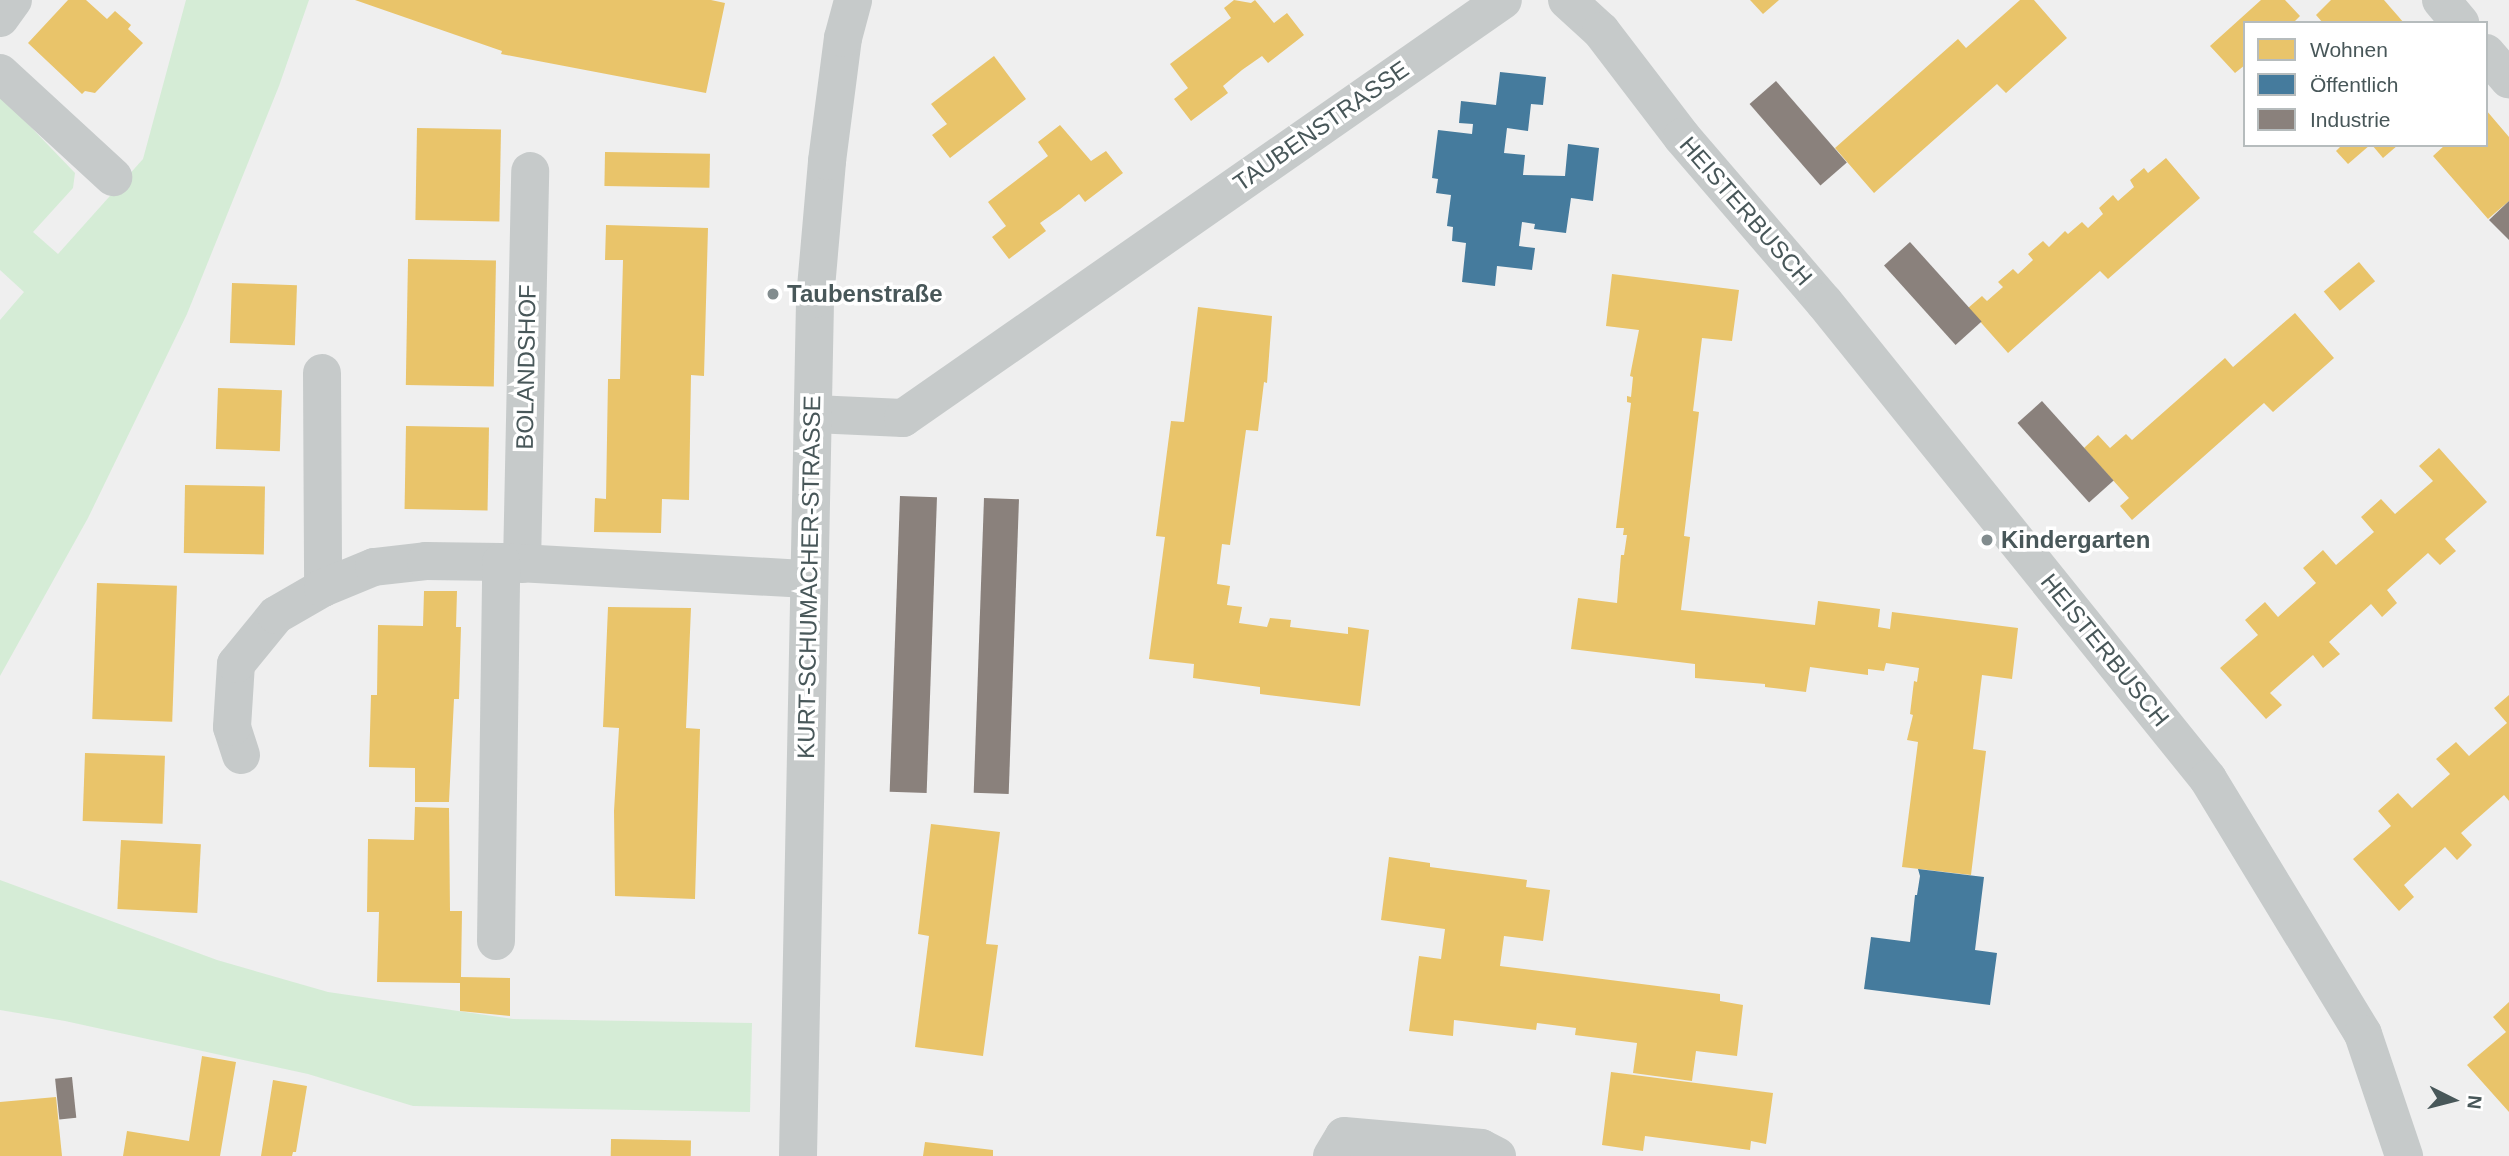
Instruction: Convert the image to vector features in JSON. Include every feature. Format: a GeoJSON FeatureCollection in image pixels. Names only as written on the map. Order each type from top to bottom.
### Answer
{"type":"FeatureCollection","features":[{"type":"Feature","properties":{"kind":"street","name":"KURT-SCHUMACHER-STRASSE"},"geometry":{"type":"LineString","coordinates":[[798,1156],[808,579],[816,299],[827,161],[843,38],[853,0]]}},
{"type":"Feature","properties":{"kind":"street","name":"TAUBENSTRASSE"},"geometry":{"type":"LineString","coordinates":[[814,414],[903,418],[1503,0]]}},
{"type":"Feature","properties":{"kind":"street","name":"HEISTERBUSCH"},"geometry":{"type":"LineString","coordinates":[[1567,0],[1601,31],[1682,136],[1824,302],[2208,779],[2363,1034],[2404,1156]]}},
{"type":"Feature","properties":{"kind":"street"},"geometry":{"type":"LineString","coordinates":[[2441,0],[2458,21]]}},
{"type":"Feature","properties":{"kind":"street"},"geometry":{"type":"LineString","coordinates":[[2488,54],[2509,79]]}},
{"type":"Feature","properties":{"kind":"street"},"geometry":{"type":"LineString","coordinates":[[0,73],[113,177]]}},
{"type":"Feature","properties":{"kind":"street","name":"BOLANDSHOF"},"geometry":{"type":"LineString","coordinates":[[496,941],[530,171]]}},
{"type":"Feature","properties":{"kind":"street"},"geometry":{"type":"LineString","coordinates":[[323,373],[323,588]]}},
{"type":"Feature","properties":{"kind":"street"},"geometry":{"type":"LineString","coordinates":[[241,755],[232,727],[236,664],[276,615],[323,588],[374,567],[426,561],[512,563],[808,579]]}},
{"type":"Feature","properties":{"kind":"street"},"geometry":{"type":"LineString","coordinates":[[1332,1156],[1344,1136],[1481,1148],[1497,1156]]}},
{"type":"Feature","properties":{"kind":"green space"},"geometry":{"type":"Polygon","coordinates":[[[186,0],[309,0],[279,86],[187,314],[88,518],[0,676],[0,320],[24,292],[0,270],[0,95],[75,173],[73,188],[33,232],[58,254],[143,159],[186,0]]]}},
{"type":"Feature","properties":{"kind":"green space"},"geometry":{"type":"Polygon","coordinates":[[[0,880],[217,960],[328,992],[513,1019],[752,1023],[750,1112],[413,1106],[308,1074],[65,1021],[0,1010],[0,880]]]}},
{"type":"Feature","properties":{"kind":"building: Wohnen"},"geometry":{"type":"Polygon","coordinates":[[[68,0],[86,0],[107,19],[115,11],[131,25],[128,29],[143,43],[95,93],[85,91],[82,94],[28,43],[68,0]]]}},
{"type":"Feature","properties":{"kind":"building: Wohnen"},"geometry":{"type":"Polygon","coordinates":[[[355,0],[711,0],[725,3],[706,93],[501,54],[502,51],[355,0]]]}},
{"type":"Feature","properties":{"kind":"building: Wohnen"},"geometry":{"type":"Polygon","coordinates":[[[1234,0],[1251,3],[1255,0],[1274,23],[1287,13],[1304,35],[1268,63],[1262,56],[1242,70],[1223,86],[1228,93],[1191,121],[1174,99],[1188,88],[1170,64],[1231,18],[1224,8],[1234,0]]]}},
{"type":"Feature","properties":{"kind":"building: Wohnen"},"geometry":{"type":"Polygon","coordinates":[[[1750,0],[1779,0],[1763,14],[1750,0]]]}},
{"type":"Feature","properties":{"kind":"building: Wohnen"},"geometry":{"type":"Polygon","coordinates":[[[2020,0],[2034,0],[2067,38],[2006,93],[1997,84],[1874,193],[1835,148],[1958,39],[1966,48],[2020,0]]]}},
{"type":"Feature","properties":{"kind":"building: Wohnen"},"geometry":{"type":"Polygon","coordinates":[[[2261,0],[2285,0],[2300,16],[2295,21],[2243,21],[2243,67],[2235,73],[2210,46],[2261,0]]]}},
{"type":"Feature","properties":{"kind":"building: Wohnen"},"geometry":{"type":"Polygon","coordinates":[[[2331,0],[2384,0],[2402,21],[2321,21],[2316,15],[2331,0]]]}},
{"type":"Feature","properties":{"kind":"building: Wohnen"},"geometry":{"type":"Polygon","coordinates":[[[994,56],[1026,99],[950,158],[932,135],[947,124],[931,104],[994,56]]]}},
{"type":"Feature","properties":{"kind":"building: Wohnen"},"geometry":{"type":"Polygon","coordinates":[[[2488,112],[2509,137],[2509,201],[2488,219],[2433,156],[2443,147],[2488,147],[2488,112]]]}},
{"type":"Feature","properties":{"kind":"building: Wohnen"},"geometry":{"type":"Polygon","coordinates":[[[1060,125],[1091,161],[1106,151],[1123,173],[1085,202],[1079,194],[1040,223],[1046,231],[1009,259],[992,237],[1006,226],[988,202],[1048,156],[1038,142],[1060,125]]]}},
{"type":"Feature","properties":{"kind":"building: Wohnen"},"geometry":{"type":"Polygon","coordinates":[[[417,128],[501,129],[499,221],[415,220],[417,128]]]}},
{"type":"Feature","properties":{"kind":"building: Wohnen"},"geometry":{"type":"Polygon","coordinates":[[[2340,147],[2368,147],[2348,164],[2336,151],[2340,147]]]}},
{"type":"Feature","properties":{"kind":"building: Wohnen"},"geometry":{"type":"Polygon","coordinates":[[[2374,147],[2396,147],[2383,158],[2374,147]]]}},
{"type":"Feature","properties":{"kind":"building: Wohnen"},"geometry":{"type":"Polygon","coordinates":[[[605,152],[710,154],[709,188],[604,186],[605,152]]]}},
{"type":"Feature","properties":{"kind":"building: Wohnen"},"geometry":{"type":"Polygon","coordinates":[[[2166,158],[2200,198],[2108,279],[2100,271],[2008,353],[1968,308],[1982,296],[1987,301],[2003,287],[1998,282],[2013,269],[2018,274],[2033,260],[2028,254],[2043,241],[2049,247],[2065,231],[2068,234],[2082,222],[2088,228],[2103,214],[2099,208],[2113,195],[2118,201],[2134,187],[2130,180],[2144,168],[2148,173],[2166,158]]]}},
{"type":"Feature","properties":{"kind":"building: Wohnen"},"geometry":{"type":"Polygon","coordinates":[[[606,225],[708,228],[704,376],[691,375],[689,500],[662,499],[661,533],[594,532],[595,498],[606,499],[608,379],[620,379],[623,260],[605,260],[606,225]]]}},
{"type":"Feature","properties":{"kind":"building: Wohnen"},"geometry":{"type":"Polygon","coordinates":[[[408,259],[496,261],[494,387],[406,385],[408,259]]]}},
{"type":"Feature","properties":{"kind":"building: Wohnen"},"geometry":{"type":"Polygon","coordinates":[[[2359,262],[2375,281],[2340,311],[2324,292],[2359,262]]]}},
{"type":"Feature","properties":{"kind":"building: Wohnen"},"geometry":{"type":"Polygon","coordinates":[[[1612,274],[1739,290],[1732,341],[1702,338],[1693,411],[1699,412],[1684,536],[1690,537],[1681,610],[1815,625],[1818,601],[1880,609],[1878,627],[1890,629],[1892,612],[2018,628],[2012,679],[1982,675],[1973,749],[1986,751],[1971,875],[1902,867],[1918,742],[1907,740],[1913,715],[1910,714],[1914,681],[1917,682],[1919,668],[1886,663],[1884,671],[1868,669],[1868,675],[1810,667],[1806,692],[1765,687],[1765,684],[1695,678],[1695,664],[1571,649],[1578,598],[1617,603],[1621,555],[1624,555],[1627,535],[1623,535],[1624,528],[1616,528],[1631,403],[1627,402],[1627,396],[1631,397],[1633,377],[1630,376],[1639,330],[1606,326],[1612,274]]]}},
{"type":"Feature","properties":{"kind":"building: Wohnen"},"geometry":{"type":"Polygon","coordinates":[[[232,283],[297,285],[295,345],[230,343],[232,283]]]}},
{"type":"Feature","properties":{"kind":"building: Wohnen"},"geometry":{"type":"Polygon","coordinates":[[[1198,307],[1272,316],[1267,383],[1264,382],[1258,431],[1246,430],[1230,545],[1222,544],[1217,584],[1230,586],[1227,605],[1242,607],[1239,623],[1267,627],[1270,618],[1291,620],[1290,627],[1348,634],[1348,627],[1369,630],[1360,706],[1260,694],[1260,687],[1193,678],[1194,664],[1149,659],[1165,537],[1156,536],[1171,421],[1184,422],[1198,307]]]}},
{"type":"Feature","properties":{"kind":"building: Wohnen"},"geometry":{"type":"Polygon","coordinates":[[[2295,313],[2334,358],[2273,412],[2264,403],[2132,520],[2120,506],[2129,498],[2084,448],[2098,435],[2110,448],[2126,434],[2132,440],[2225,358],[2233,367],[2295,313]]]}},
{"type":"Feature","properties":{"kind":"building: Wohnen"},"geometry":{"type":"Polygon","coordinates":[[[218,388],[282,390],[280,451],[216,449],[218,388]]]}},
{"type":"Feature","properties":{"kind":"building: Wohnen"},"geometry":{"type":"Polygon","coordinates":[[[406,426],[489,427],[488,510],[405,509],[406,426]]]}},
{"type":"Feature","properties":{"kind":"building: Wohnen"},"geometry":{"type":"Polygon","coordinates":[[[2439,448],[2487,502],[2445,539],[2456,551],[2440,565],[2428,553],[2387,590],[2397,603],[2382,617],[2371,604],[2329,642],[2340,654],[2323,668],[2313,655],[2270,693],[2282,705],[2266,719],[2220,668],[2258,635],[2245,620],[2265,602],[2278,617],[2316,583],[2303,568],[2323,550],[2336,565],[2374,532],[2361,517],[2381,499],[2395,514],[2433,481],[2419,466],[2439,448]]]}},
{"type":"Feature","properties":{"kind":"building: Wohnen"},"geometry":{"type":"Polygon","coordinates":[[[185,485],[265,486],[264,554],[184,553],[185,485]]]}},
{"type":"Feature","properties":{"kind":"building: Wohnen"},"geometry":{"type":"Polygon","coordinates":[[[97,583],[177,586],[172,722],[92,719],[97,583]]]}},
{"type":"Feature","properties":{"kind":"building: Wohnen"},"geometry":{"type":"Polygon","coordinates":[[[424,591],[457,591],[456,627],[461,627],[459,699],[454,699],[449,802],[415,802],[415,768],[369,767],[371,695],[377,695],[378,625],[423,626],[424,591]]]}},
{"type":"Feature","properties":{"kind":"building: Wohnen"},"geometry":{"type":"Polygon","coordinates":[[[608,607],[691,608],[686,728],[700,729],[695,899],[615,896],[614,811],[619,728],[603,727],[608,607]]]}},
{"type":"Feature","properties":{"kind":"building: Wohnen"},"geometry":{"type":"Polygon","coordinates":[[[2509,695],[2509,801],[2504,795],[2461,833],[2472,845],[2457,860],[2445,847],[2404,885],[2414,897],[2399,911],[2353,859],[2391,826],[2378,811],[2398,793],[2412,808],[2450,774],[2436,759],[2456,742],[2469,756],[2507,723],[2494,708],[2509,695]]]}},
{"type":"Feature","properties":{"kind":"building: Wohnen"},"geometry":{"type":"Polygon","coordinates":[[[85,753],[165,756],[163,824],[83,821],[85,753]]]}},
{"type":"Feature","properties":{"kind":"building: Wohnen"},"geometry":{"type":"Polygon","coordinates":[[[415,807],[449,808],[450,911],[462,911],[461,977],[510,978],[510,1016],[460,1011],[460,983],[377,982],[379,912],[367,912],[368,839],[414,840],[415,807]]]}},
{"type":"Feature","properties":{"kind":"building: Wohnen"},"geometry":{"type":"Polygon","coordinates":[[[931,824],[1000,832],[986,944],[998,945],[983,1056],[915,1047],[929,936],[918,934],[931,824]]]}},
{"type":"Feature","properties":{"kind":"building: Wohnen"},"geometry":{"type":"Polygon","coordinates":[[[121,840],[201,844],[197,913],[117,909],[121,840]]]}},
{"type":"Feature","properties":{"kind":"building: Wohnen"},"geometry":{"type":"Polygon","coordinates":[[[1389,857],[1430,863],[1430,867],[1527,880],[1526,887],[1550,890],[1543,941],[1504,936],[1500,966],[1720,994],[1720,1001],[1743,1005],[1737,1056],[1696,1051],[1692,1081],[1633,1073],[1637,1043],[1575,1035],[1576,1028],[1537,1023],[1536,1030],[1454,1020],[1453,1036],[1409,1031],[1419,956],[1441,959],[1445,929],[1381,920],[1389,857]]]}},
{"type":"Feature","properties":{"kind":"building: Wohnen"},"geometry":{"type":"Polygon","coordinates":[[[2509,1002],[2509,1112],[2467,1065],[2506,1032],[2493,1017],[2509,1002]]]}},
{"type":"Feature","properties":{"kind":"building: Wohnen"},"geometry":{"type":"Polygon","coordinates":[[[202,1056],[236,1062],[220,1156],[123,1156],[127,1131],[189,1141],[202,1056]]]}},
{"type":"Feature","properties":{"kind":"building: Wohnen"},"geometry":{"type":"Polygon","coordinates":[[[1611,1072],[1773,1093],[1766,1144],[1751,1141],[1750,1150],[1645,1136],[1643,1151],[1602,1145],[1611,1072]]]}},
{"type":"Feature","properties":{"kind":"building: Wohnen"},"geometry":{"type":"Polygon","coordinates":[[[273,1080],[307,1086],[296,1152],[293,1152],[292,1156],[261,1156],[273,1080]]]}},
{"type":"Feature","properties":{"kind":"building: Wohnen"},"geometry":{"type":"Polygon","coordinates":[[[56,1097],[62,1156],[0,1156],[0,1102],[56,1097]]]}},
{"type":"Feature","properties":{"kind":"building: Wohnen"},"geometry":{"type":"Polygon","coordinates":[[[611,1139],[691,1140],[691,1156],[611,1156],[611,1139]]]}},
{"type":"Feature","properties":{"kind":"building: Wohnen"},"geometry":{"type":"Polygon","coordinates":[[[925,1142],[993,1150],[993,1156],[923,1156],[925,1142]]]}},
{"type":"Feature","properties":{"kind":"building: Öffentlich"},"geometry":{"type":"Polygon","coordinates":[[[1500,72],[1546,77],[1543,105],[1531,104],[1528,131],[1507,128],[1504,153],[1525,155],[1523,175],[1565,176],[1568,144],[1599,148],[1593,201],[1571,198],[1566,233],[1534,229],[1535,224],[1522,222],[1519,246],[1535,248],[1532,270],[1497,266],[1495,286],[1462,282],[1466,243],[1452,241],[1453,227],[1447,226],[1451,195],[1436,193],[1438,179],[1432,178],[1438,130],[1472,134],[1473,124],[1459,123],[1461,101],[1496,105],[1500,72]]]}},
{"type":"Feature","properties":{"kind":"building: Öffentlich"},"geometry":{"type":"Polygon","coordinates":[[[1918,869],[1984,877],[1975,950],[1997,953],[1990,1005],[1864,989],[1871,937],[1910,942],[1920,876],[1918,869]]]}},
{"type":"Feature","properties":{"kind":"building: Industrie"},"geometry":{"type":"Polygon","coordinates":[[[1776,81],[1847,163],[1820,185],[1750,104],[1776,81]]]}},
{"type":"Feature","properties":{"kind":"building: Industrie"},"geometry":{"type":"Polygon","coordinates":[[[2509,201],[2509,240],[2489,220],[2509,201]]]}},
{"type":"Feature","properties":{"kind":"building: Industrie"},"geometry":{"type":"Polygon","coordinates":[[[1910,242],[1982,322],[1956,345],[1884,265],[1910,242]]]}},
{"type":"Feature","properties":{"kind":"building: Industrie"},"geometry":{"type":"Polygon","coordinates":[[[2042,401],[2114,481],[2089,503],[2017,423],[2042,401]]]}},
{"type":"Feature","properties":{"kind":"building: Industrie"},"geometry":{"type":"Polygon","coordinates":[[[900,496],[937,497],[927,793],[890,792],[900,496]]]}},
{"type":"Feature","properties":{"kind":"building: Industrie"},"geometry":{"type":"Polygon","coordinates":[[[984,498],[1019,499],[1009,794],[974,793],[984,498]]]}},
{"type":"Feature","properties":{"kind":"building: Industrie"},"geometry":{"type":"Polygon","coordinates":[[[72,1077],[76,1118],[59,1120],[55,1079],[72,1077]]]}},
{"type":"Feature","properties":{"kind":"place","name":"Taubenstraße"},"geometry":{"type":"Point","coordinates":[773,294]}},
{"type":"Feature","properties":{"kind":"place","name":"Kindergarten"},"geometry":{"type":"Point","coordinates":[1987,540]}}]}
